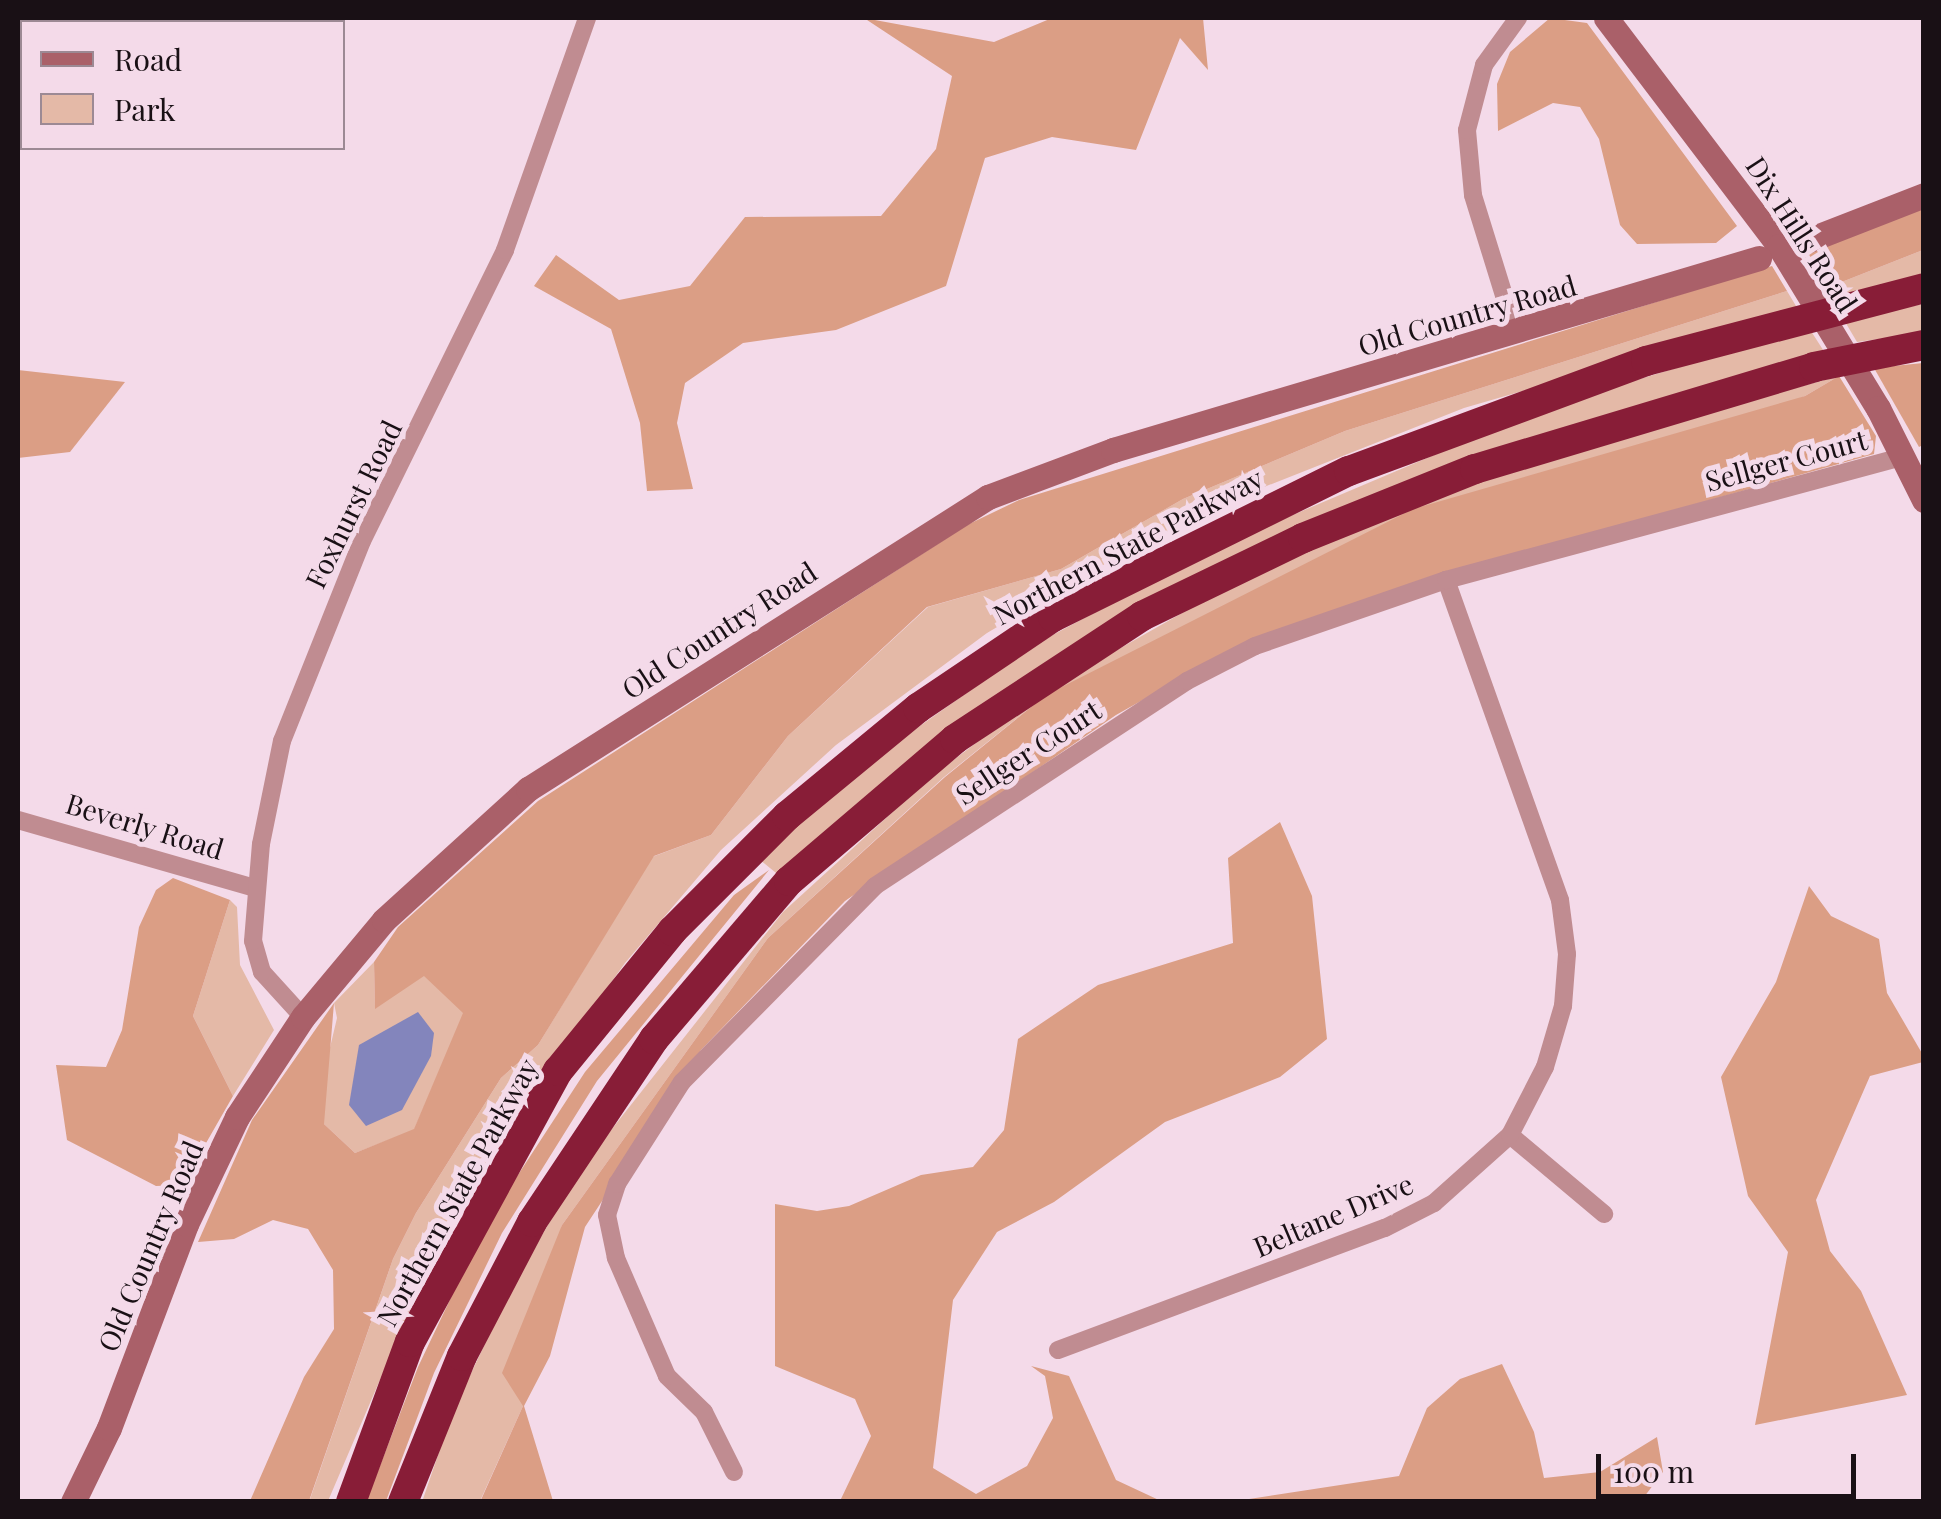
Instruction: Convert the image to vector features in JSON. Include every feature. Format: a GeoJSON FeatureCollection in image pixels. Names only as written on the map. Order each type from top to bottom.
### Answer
{"type":"FeatureCollection","features":[{"type":"Feature","properties":{"kind":"highway","name":"Northern State Parkway"},"geometry":{"type":"LineString","coordinates":[[351,1502],[410,1342],[558,1071],[672,931],[736,867],[918,708],[1053,617],[1349,471],[1646,361],[1924,288]]}},
{"type":"Feature","properties":{"kind":"highway"},"geometry":{"type":"LineString","coordinates":[[403,1502],[462,1356],[532,1222],[654,1039],[789,881],[955,738],[1142,616],[1303,538],[1531,451],[1814,367],[1924,345]]}},
{"type":"Feature","properties":{"kind":"main road","name":"Dix Hills Road"},"geometry":{"type":"LineString","coordinates":[[1606,18],[1740,190],[1878,408],[1924,500]]}},
{"type":"Feature","properties":{"kind":"main road"},"geometry":{"type":"LineString","coordinates":[[1801,243],[1924,195]]}},
{"type":"Feature","properties":{"kind":"main road","name":"Old Country Road"},"geometry":{"type":"LineString","coordinates":[[72,1502],[109,1428],[186,1224],[238,1117],[303,1018],[397,907],[528,789],[936,526],[988,498],[1112,450],[1759,258]]}},
{"type":"Feature","properties":{"kind":"street","name":"Foxhurst Road"},"geometry":{"type":"LineString","coordinates":[[303,1018],[276,992],[256,957],[255,888],[272,785],[304,677],[362,541],[505,250],[587,18]]}},
{"type":"Feature","properties":{"kind":"street"},"geometry":{"type":"LineString","coordinates":[[1515,331],[1472,194],[1467,130],[1484,65],[1518,18]]}},
{"type":"Feature","properties":{"kind":"street","name":"Sellger Court"},"geometry":{"type":"LineString","coordinates":[[734,1472],[704,1412],[667,1376],[616,1258],[606,1214],[617,1184],[682,1082],[875,886],[1187,681],[1256,646],[1446,580],[1902,456]]}},
{"type":"Feature","properties":{"kind":"street","name":"Beltane Drive"},"geometry":{"type":"LineString","coordinates":[[1058,1350],[1385,1228],[1434,1203],[1510,1134],[1545,1067],[1563,1006],[1567,954],[1543,840],[1446,580]]}},
{"type":"Feature","properties":{"kind":"street","name":"Beverly Road"},"geometry":{"type":"LineString","coordinates":[[18,820],[255,888]]}},
{"type":"Feature","properties":{"kind":"street"},"geometry":{"type":"LineString","coordinates":[[1510,1134],[1604,1214]]}},
{"type":"Feature","properties":{"kind":"green space"},"geometry":{"type":"Polygon","coordinates":[[[1923,250],[1923,280],[1831,299],[1824,289],[1923,250]]]}},
{"type":"Feature","properties":{"kind":"green space"},"geometry":{"type":"Polygon","coordinates":[[[1787,291],[1799,311],[1464,408],[1264,487],[1105,564],[987,633],[836,745],[721,850],[625,963],[498,1140],[421,1284],[328,1501],[309,1502],[393,1259],[416,1213],[501,1078],[538,1045],[652,857],[711,835],[788,736],[928,607],[1061,569],[1183,499],[1345,431],[1787,291]]]}},
{"type":"Feature","properties":{"kind":"green space"},"geometry":{"type":"Polygon","coordinates":[[[1923,304],[1923,333],[1857,342],[1844,320],[1923,304]]]}},
{"type":"Feature","properties":{"kind":"green space"},"geometry":{"type":"Polygon","coordinates":[[[1809,328],[1827,356],[1222,561],[781,877],[760,860],[849,776],[1036,644],[1215,548],[1547,407],[1809,328]]]}},
{"type":"Feature","properties":{"kind":"green space"},"geometry":{"type":"Polygon","coordinates":[[[1839,376],[1805,396],[1046,695],[944,777],[768,938],[562,1225],[523,1406],[480,1501],[422,1502],[453,1411],[516,1279],[582,1167],[783,912],[931,777],[1045,691],[1212,596],[1410,504],[1583,446],[1839,376]]]}},
{"type":"Feature","properties":{"kind":"green space"},"geometry":{"type":"Polygon","coordinates":[[[230,900],[237,907],[240,965],[274,1030],[233,1096],[193,1016],[230,900]]]}},
{"type":"Feature","properties":{"kind":"green space"},"geometry":{"type":"Polygon","coordinates":[[[374,962],[375,1007],[424,975],[464,1013],[414,1130],[355,1153],[324,1124],[324,1073],[337,1018],[334,1003],[374,962]]]}},
{"type":"Feature","properties":{"kind":"shaded area"},"geometry":{"type":"Polygon","coordinates":[[[864,18],[994,42],[1052,18],[1203,18],[1208,70],[1180,38],[1136,150],[1052,137],[985,158],[946,286],[836,330],[743,343],[685,383],[677,423],[693,489],[647,491],[640,423],[611,329],[534,286],[556,255],[619,300],[690,286],[745,217],[881,216],[936,149],[952,76],[864,18]]]}},
{"type":"Feature","properties":{"kind":"shaded area"},"geometry":{"type":"Polygon","coordinates":[[[1550,18],[1587,23],[1737,226],[1716,243],[1637,244],[1620,225],[1599,139],[1580,107],[1553,103],[1498,131],[1497,84],[1510,52],[1550,18]]]}},
{"type":"Feature","properties":{"kind":"shaded area"},"geometry":{"type":"Polygon","coordinates":[[[1923,204],[1923,250],[1824,289],[1803,254],[1923,204]]]}},
{"type":"Feature","properties":{"kind":"shaded area"},"geometry":{"type":"Polygon","coordinates":[[[1772,266],[1787,291],[1345,431],[1183,499],[1061,569],[927,607],[788,736],[711,835],[654,856],[538,1045],[501,1078],[416,1213],[393,1259],[309,1501],[250,1501],[304,1377],[334,1329],[333,1270],[308,1229],[273,1220],[234,1239],[198,1242],[252,1120],[334,1003],[324,1124],[355,1153],[414,1129],[463,1013],[424,976],[375,1009],[374,962],[398,927],[538,801],[967,525],[1019,500],[1772,266]]]}},
{"type":"Feature","properties":{"kind":"shaded area"},"geometry":{"type":"Polygon","coordinates":[[[1923,363],[1923,445],[1919,447],[1874,368],[1923,363]]]}},
{"type":"Feature","properties":{"kind":"shaded area"},"geometry":{"type":"Polygon","coordinates":[[[18,370],[125,382],[70,452],[18,458],[18,370]]]}},
{"type":"Feature","properties":{"kind":"shaded area"},"geometry":{"type":"Polygon","coordinates":[[[1839,376],[1876,436],[1874,454],[1500,559],[1237,647],[1116,715],[845,901],[701,1050],[585,1227],[550,1356],[524,1406],[553,1501],[480,1502],[523,1406],[502,1373],[562,1225],[768,938],[945,777],[1046,695],[1413,509],[1805,396],[1839,376]]]}},
{"type":"Feature","properties":{"kind":"shaded area"},"geometry":{"type":"Polygon","coordinates":[[[1280,822],[1312,896],[1327,1039],[1280,1077],[1165,1122],[1054,1202],[997,1232],[953,1300],[933,1468],[976,1494],[1027,1466],[1053,1418],[1045,1376],[1031,1366],[1069,1376],[1116,1480],[1161,1501],[840,1501],[871,1436],[855,1399],[775,1366],[775,1204],[817,1211],[849,1206],[921,1175],[973,1167],[1004,1130],[1018,1039],[1098,985],[1233,943],[1228,858],[1280,822]]]}},
{"type":"Feature","properties":{"kind":"shaded area"},"geometry":{"type":"Polygon","coordinates":[[[769,870],[597,1081],[502,1233],[434,1373],[386,1501],[366,1502],[418,1367],[486,1224],[585,1072],[734,895],[769,870]]]}},
{"type":"Feature","properties":{"kind":"shaded area"},"geometry":{"type":"Polygon","coordinates":[[[173,878],[230,900],[193,1016],[233,1096],[182,1185],[156,1186],[67,1140],[56,1065],[106,1067],[122,1030],[139,927],[156,890],[173,878]]]}},
{"type":"Feature","properties":{"kind":"shaded area"},"geometry":{"type":"Polygon","coordinates":[[[1809,886],[1831,916],[1879,939],[1887,993],[1923,1055],[1923,1062],[1870,1076],[1816,1200],[1830,1251],[1861,1291],[1907,1395],[1755,1425],[1788,1252],[1748,1196],[1721,1077],[1776,982],[1809,886]]]}},
{"type":"Feature","properties":{"kind":"shaded area"},"geometry":{"type":"Polygon","coordinates":[[[1502,1364],[1534,1432],[1544,1478],[1600,1472],[1657,1437],[1663,1472],[1641,1501],[1236,1501],[1399,1476],[1427,1408],[1460,1379],[1502,1364]]]}},
{"type":"Feature","properties":{"kind":"water"},"geometry":{"type":"Polygon","coordinates":[[[418,1012],[434,1033],[431,1056],[402,1110],[366,1126],[349,1105],[359,1045],[418,1012]]]}}]}
